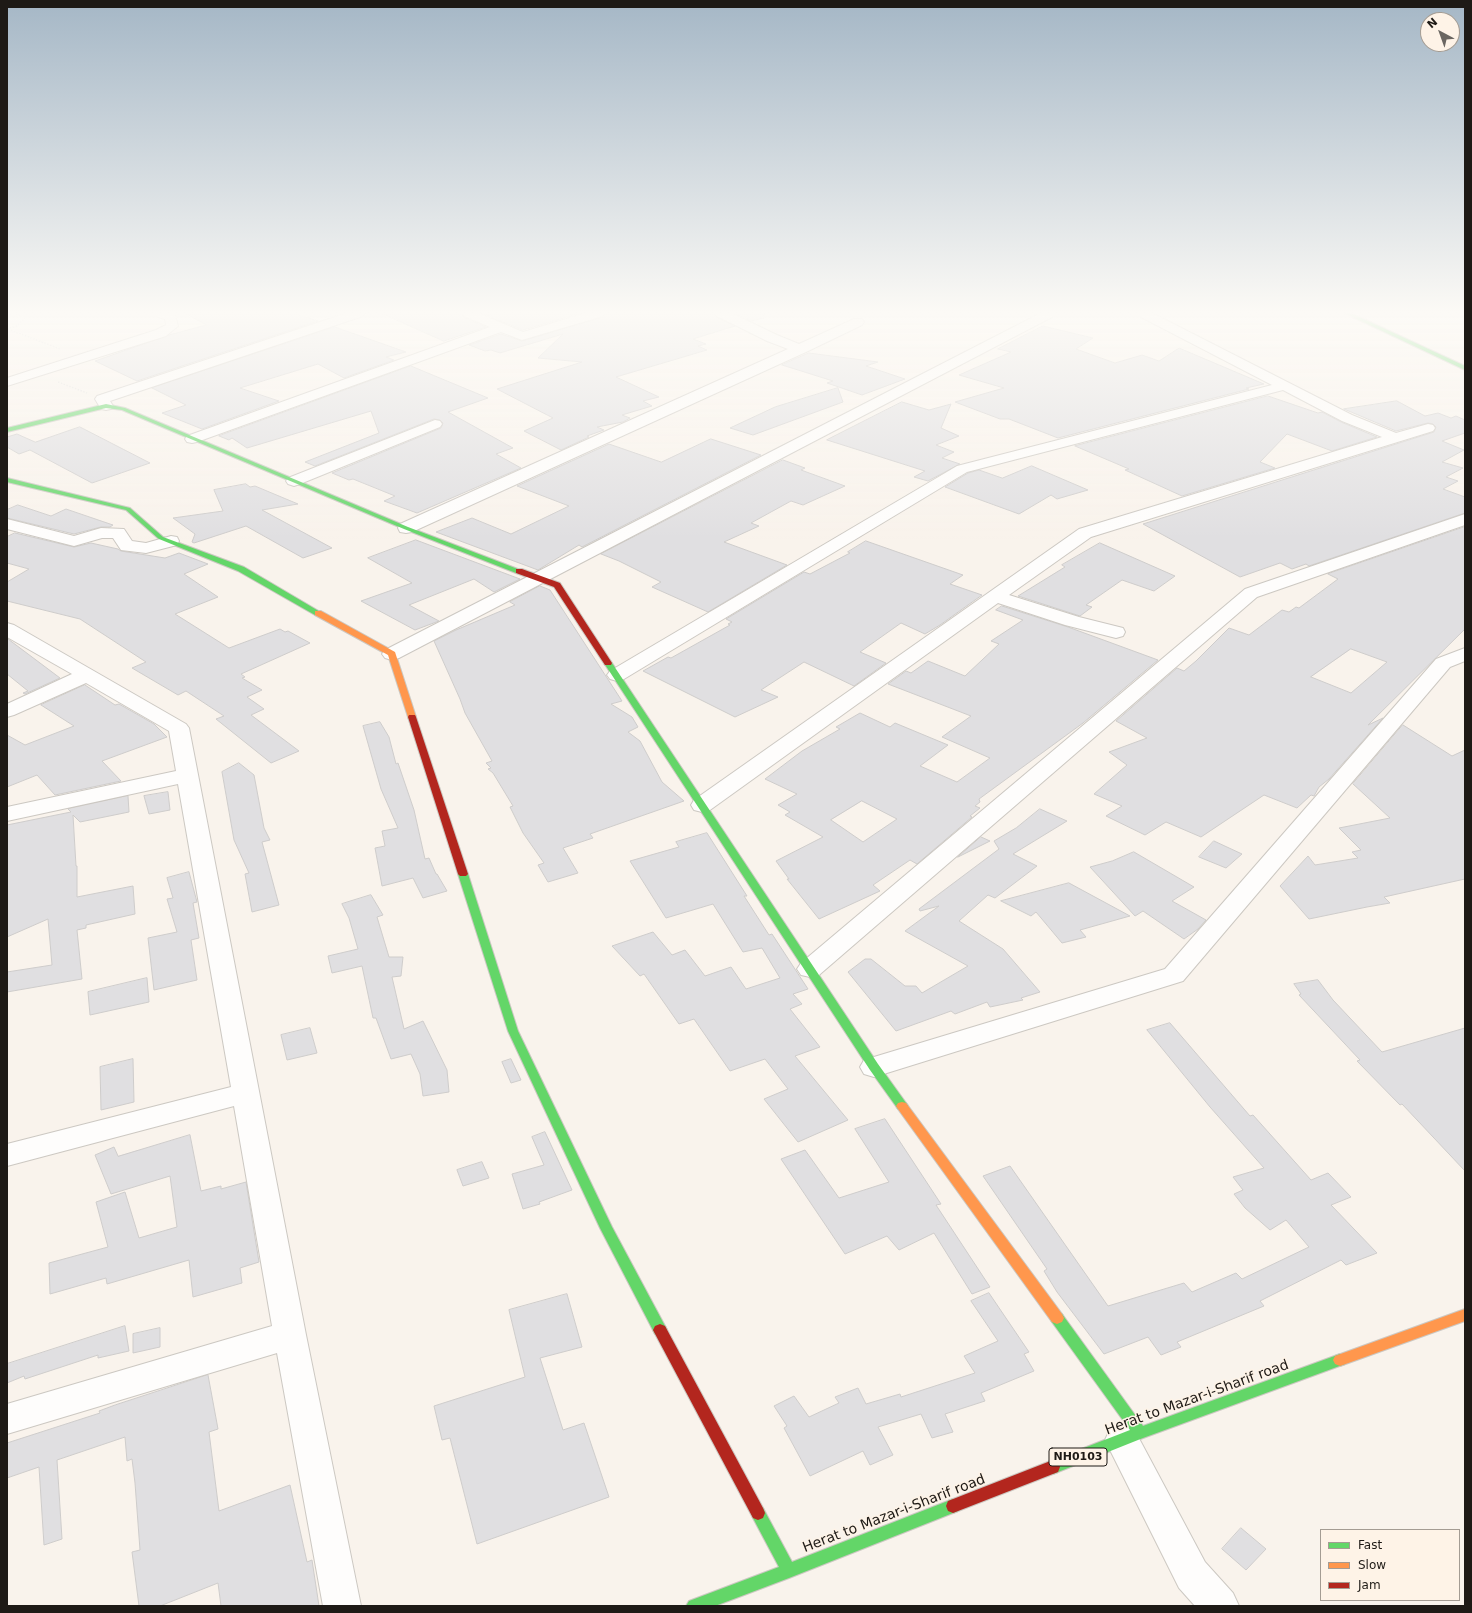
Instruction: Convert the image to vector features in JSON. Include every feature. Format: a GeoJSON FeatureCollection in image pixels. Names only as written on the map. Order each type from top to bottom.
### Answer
{"type":"FeatureCollection","features":[{"type":"Feature","properties":{"kind":"main road"},"geometry":{"type":"LineString","coordinates":[[7,430],[104,403],[406,528],[557,585],[874,1067],[1131,1437]]}},
{"type":"Feature","properties":{"kind":"main road"},"geometry":{"type":"LineString","coordinates":[[7,480],[128,509],[161,538],[241,569],[392,654],[513,1031],[606,1228],[790,1571]]}},
{"type":"Feature","properties":{"kind":"main road","name":"Herat to Mazar-i-Sharif road"},"geometry":{"type":"LineString","coordinates":[[694,1606],[790,1571],[1131,1437],[1465,1315]]}},
{"type":"Feature","properties":{"kind":"street"},"geometry":{"type":"LineString","coordinates":[[104,403],[146,388]]}},
{"type":"Feature","properties":{"kind":"street"},"geometry":{"type":"LineString","coordinates":[[192,439],[332,388]]}},
{"type":"Feature","properties":{"kind":"street"},"geometry":{"type":"LineString","coordinates":[[406,528],[714,388]]}},
{"type":"Feature","properties":{"kind":"street"},"geometry":{"type":"LineString","coordinates":[[392,654],[540,579],[906,388]]}},
{"type":"Feature","properties":{"kind":"street"},"geometry":{"type":"LineString","coordinates":[[617,675],[962,469],[1274,388]]}},
{"type":"Feature","properties":{"kind":"street"},"geometry":{"type":"LineString","coordinates":[[1288,388],[1347,418],[1396,438]]}},
{"type":"Feature","properties":{"kind":"street"},"geometry":{"type":"LineString","coordinates":[[294,481],[435,424]]}},
{"type":"Feature","properties":{"kind":"street"},"geometry":{"type":"LineString","coordinates":[[702,805],[1085,533],[1428,428]]}},
{"type":"Feature","properties":{"kind":"street"},"geometry":{"type":"LineString","coordinates":[[810,969],[1250,593],[1465,519]]}},
{"type":"Feature","properties":{"kind":"street"},"geometry":{"type":"LineString","coordinates":[[7,524],[74,541],[101,533],[118,533],[127,546],[146,548],[171,541]]}},
{"type":"Feature","properties":{"kind":"street"},"geometry":{"type":"LineString","coordinates":[[996,596],[1072,621],[1116,632]]}},
{"type":"Feature","properties":{"kind":"street"},"geometry":{"type":"LineString","coordinates":[[7,629],[179,728],[290,1334],[342,1606]]}},
{"type":"Feature","properties":{"kind":"street"},"geometry":{"type":"LineString","coordinates":[[874,1067],[1174,975],[1442,663],[1465,654]]}},
{"type":"Feature","properties":{"kind":"street"},"geometry":{"type":"LineString","coordinates":[[7,711],[87,675]]}},
{"type":"Feature","properties":{"kind":"street"},"geometry":{"type":"LineString","coordinates":[[7,814],[188,774]]}},
{"type":"Feature","properties":{"kind":"street"},"geometry":{"type":"LineString","coordinates":[[7,1155],[246,1093]]}},
{"type":"Feature","properties":{"kind":"street"},"geometry":{"type":"LineString","coordinates":[[7,1419],[290,1334]]}},
{"type":"Feature","properties":{"kind":"street"},"geometry":{"type":"LineString","coordinates":[[1131,1437],[1192,1575],[1220,1606]]}},
{"type":"Feature","properties":{"kind":"path"},"geometry":{"type":"LineString","coordinates":[[70,388],[104,403]]}},
{"type":"Feature","properties":{"kind":"building"},"geometry":{"type":"Polygon","coordinates":[[[153,388],[241,388],[279,401],[202,429],[162,413],[186,405],[153,388]]]}},
{"type":"Feature","properties":{"kind":"building"},"geometry":{"type":"Polygon","coordinates":[[[350,388],[465,388],[488,398],[448,412],[513,448],[496,454],[521,468],[417,513],[384,501],[395,496],[353,479],[349,480],[332,473],[441,428],[443,423],[440,420],[434,419],[315,466],[305,462],[379,433],[371,411],[247,448],[232,438],[229,440],[219,436],[350,388]]]}},
{"type":"Feature","properties":{"kind":"building"},"geometry":{"type":"Polygon","coordinates":[[[640,388],[659,397],[643,401],[652,406],[622,415],[630,418],[623,422],[597,427],[604,430],[587,436],[589,437],[561,450],[524,431],[553,418],[497,389],[640,388]]]}},
{"type":"Feature","properties":{"kind":"building"},"geometry":{"type":"Polygon","coordinates":[[[837,388],[843,402],[753,435],[730,428],[775,407],[837,388]]]}},
{"type":"Feature","properties":{"kind":"building"},"geometry":{"type":"Polygon","coordinates":[[[842,388],[880,388],[862,395],[842,388]]]}},
{"type":"Feature","properties":{"kind":"building"},"geometry":{"type":"Polygon","coordinates":[[[1003,388],[1249,389],[1058,438],[1009,419],[1000,419],[955,402],[1003,388]]]}},
{"type":"Feature","properties":{"kind":"building"},"geometry":{"type":"Polygon","coordinates":[[[1268,396],[1318,413],[1322,412],[1341,422],[1377,437],[1332,451],[1287,434],[1260,462],[1275,468],[1182,496],[1125,470],[1129,469],[1075,446],[1268,396]]]}},
{"type":"Feature","properties":{"kind":"building"},"geometry":{"type":"Polygon","coordinates":[[[1397,401],[1425,416],[1438,413],[1451,418],[1456,416],[1465,420],[1465,433],[1442,441],[1464,450],[1442,462],[1463,468],[1446,477],[1458,481],[1443,489],[1465,497],[1465,513],[1309,566],[1306,564],[1292,569],[1280,563],[1240,577],[1143,524],[1434,432],[1436,427],[1433,424],[1428,423],[1396,431],[1344,409],[1397,401]]]}},
{"type":"Feature","properties":{"kind":"building"},"geometry":{"type":"Polygon","coordinates":[[[902,402],[929,410],[951,404],[941,428],[959,436],[936,445],[954,452],[942,458],[960,464],[928,481],[914,477],[925,471],[827,440],[902,402]]]}},
{"type":"Feature","properties":{"kind":"building"},"geometry":{"type":"Polygon","coordinates":[[[80,427],[150,463],[92,483],[30,450],[19,454],[7,447],[7,437],[17,434],[35,442],[80,427]]]}},
{"type":"Feature","properties":{"kind":"building"},"geometry":{"type":"Polygon","coordinates":[[[711,439],[761,455],[582,547],[579,545],[538,570],[436,532],[472,518],[511,534],[569,506],[517,486],[609,444],[661,462],[711,439]]]}},
{"type":"Feature","properties":{"kind":"building"},"geometry":{"type":"Polygon","coordinates":[[[783,460],[805,468],[801,470],[845,486],[803,505],[791,501],[751,523],[759,526],[724,542],[787,565],[708,612],[652,587],[661,582],[619,561],[601,554],[783,460]]]}},
{"type":"Feature","properties":{"kind":"building"},"geometry":{"type":"Polygon","coordinates":[[[1032,466],[1088,490],[1057,499],[1051,495],[1019,514],[945,487],[968,473],[979,470],[1002,478],[1032,466]]]}},
{"type":"Feature","properties":{"kind":"building"},"geometry":{"type":"Polygon","coordinates":[[[246,484],[250,487],[255,486],[298,504],[262,510],[332,548],[303,558],[246,526],[194,543],[192,542],[195,534],[173,518],[223,511],[214,490],[246,484]]]}},
{"type":"Feature","properties":{"kind":"building"},"geometry":{"type":"Polygon","coordinates":[[[18,505],[51,516],[66,509],[113,525],[110,527],[101,527],[74,534],[7,518],[7,510],[18,505]]]}},
{"type":"Feature","properties":{"kind":"building"},"geometry":{"type":"Polygon","coordinates":[[[1465,527],[1465,629],[1368,725],[1383,718],[1329,779],[1319,787],[1314,796],[1311,795],[1297,808],[1264,795],[1201,837],[1166,822],[1145,835],[1106,816],[1122,806],[1094,794],[1127,765],[1109,752],[1147,738],[1116,721],[1177,668],[1184,671],[1229,628],[1249,635],[1282,610],[1289,612],[1296,607],[1299,608],[1338,579],[1328,574],[1465,527]],[[1351,649],[1311,677],[1351,693],[1387,662],[1351,649]]]}},
{"type":"Feature","properties":{"kind":"building"},"geometry":{"type":"Polygon","coordinates":[[[15,533],[74,547],[91,543],[121,551],[165,558],[179,553],[208,564],[184,574],[218,597],[175,614],[229,648],[280,629],[285,632],[288,631],[310,643],[241,674],[245,677],[242,678],[262,690],[247,697],[264,709],[251,715],[299,751],[271,763],[216,719],[224,716],[186,691],[178,695],[132,668],[146,662],[80,619],[7,601],[7,582],[29,569],[7,563],[7,537],[15,533]]]}},
{"type":"Feature","properties":{"kind":"building"},"geometry":{"type":"Polygon","coordinates":[[[416,540],[520,579],[494,592],[474,579],[409,605],[439,621],[415,630],[361,601],[412,583],[368,558],[416,540]]]}},
{"type":"Feature","properties":{"kind":"building"},"geometry":{"type":"Polygon","coordinates":[[[866,541],[963,575],[950,584],[982,595],[925,634],[901,623],[860,652],[886,663],[854,686],[804,662],[761,690],[778,697],[735,717],[643,671],[668,657],[671,658],[730,625],[728,624],[732,622],[726,619],[804,572],[810,574],[850,553],[848,552],[866,541]]]}},
{"type":"Feature","properties":{"kind":"building"},"geometry":{"type":"Polygon","coordinates":[[[1100,543],[1175,576],[1154,591],[1122,580],[1086,605],[1092,607],[1080,616],[1018,596],[1065,567],[1062,565],[1100,543]]]}},
{"type":"Feature","properties":{"kind":"building"},"geometry":{"type":"Polygon","coordinates":[[[540,586],[550,590],[622,701],[611,704],[632,717],[638,727],[628,732],[640,741],[662,782],[684,801],[590,834],[593,838],[563,848],[578,873],[548,882],[538,865],[544,863],[523,833],[510,807],[513,806],[493,773],[488,769],[491,768],[486,763],[492,761],[465,713],[434,641],[515,605],[510,602],[540,586]]]}},
{"type":"Feature","properties":{"kind":"building"},"geometry":{"type":"Polygon","coordinates":[[[1002,606],[1068,627],[1158,660],[1083,723],[979,799],[980,802],[975,806],[980,808],[970,816],[972,817],[917,864],[910,860],[873,885],[880,891],[819,919],[787,879],[789,879],[776,861],[823,837],[785,815],[790,812],[778,805],[797,794],[765,779],[802,751],[840,729],[836,727],[860,713],[890,727],[895,723],[948,745],[920,766],[957,782],[990,758],[942,737],[971,716],[888,684],[906,671],[911,673],[928,661],[965,676],[999,644],[991,641],[1023,620],[996,610],[1002,606]],[[862,801],[831,820],[863,842],[897,819],[862,801]]]}},
{"type":"Feature","properties":{"kind":"building"},"geometry":{"type":"Polygon","coordinates":[[[7,639],[60,678],[25,694],[23,693],[28,691],[7,674],[7,639]]]}},
{"type":"Feature","properties":{"kind":"building"},"geometry":{"type":"Polygon","coordinates":[[[85,685],[115,705],[119,704],[154,724],[167,737],[102,761],[121,781],[55,795],[37,775],[7,787],[7,735],[25,745],[74,726],[41,705],[85,685]]]}},
{"type":"Feature","properties":{"kind":"building"},"geometry":{"type":"Polygon","coordinates":[[[380,722],[389,737],[396,764],[398,763],[414,810],[425,859],[429,858],[436,874],[447,891],[423,898],[413,878],[382,886],[375,848],[385,846],[382,831],[398,828],[381,789],[363,726],[380,722]]]}},
{"type":"Feature","properties":{"kind":"building"},"geometry":{"type":"Polygon","coordinates":[[[1403,725],[1452,756],[1465,750],[1465,879],[1384,897],[1390,903],[1309,919],[1280,886],[1308,856],[1315,865],[1358,858],[1352,852],[1361,850],[1339,828],[1390,818],[1353,784],[1403,725]]]}},
{"type":"Feature","properties":{"kind":"building"},"geometry":{"type":"Polygon","coordinates":[[[239,763],[254,775],[264,828],[270,840],[262,842],[279,905],[252,912],[245,874],[249,873],[234,840],[222,772],[239,763]]]}},
{"type":"Feature","properties":{"kind":"building"},"geometry":{"type":"Polygon","coordinates":[[[168,792],[170,810],[149,814],[144,796],[168,792]]]}},
{"type":"Feature","properties":{"kind":"building"},"geometry":{"type":"Polygon","coordinates":[[[128,796],[129,812],[80,822],[73,815],[77,866],[77,897],[133,886],[135,914],[86,925],[86,928],[77,930],[82,979],[7,992],[7,972],[52,965],[48,919],[7,937],[7,825],[71,812],[68,809],[128,796]]]}},
{"type":"Feature","properties":{"kind":"building"},"geometry":{"type":"Polygon","coordinates":[[[1040,809],[1067,821],[1013,854],[1037,866],[995,898],[988,895],[959,921],[1003,949],[1040,992],[1021,998],[1023,1000],[990,1007],[987,1002],[955,1014],[951,1011],[896,1031],[848,972],[865,959],[871,959],[905,986],[916,986],[922,993],[968,966],[905,931],[939,906],[920,911],[919,909],[999,849],[994,841],[1016,828],[1040,809]]]}},
{"type":"Feature","properties":{"kind":"building"},"geometry":{"type":"Polygon","coordinates":[[[707,833],[747,896],[744,896],[769,935],[772,934],[808,989],[793,994],[802,1004],[790,1009],[820,1047],[795,1056],[848,1120],[798,1142],[764,1099],[788,1089],[765,1059],[730,1071],[694,1019],[679,1024],[644,974],[640,976],[612,946],[653,932],[672,955],[685,950],[705,976],[731,967],[746,989],[780,978],[762,948],[743,952],[713,904],[666,918],[630,861],[679,847],[676,842],[707,833]]]}},
{"type":"Feature","properties":{"kind":"building"},"geometry":{"type":"Polygon","coordinates":[[[981,837],[990,841],[958,857],[981,837]]]}},
{"type":"Feature","properties":{"kind":"building"},"geometry":{"type":"Polygon","coordinates":[[[1214,841],[1242,854],[1226,868],[1199,857],[1214,841]]]}},
{"type":"Feature","properties":{"kind":"building"},"geometry":{"type":"Polygon","coordinates":[[[1134,852],[1194,887],[1172,901],[1206,920],[1198,929],[1184,939],[1143,911],[1135,916],[1090,867],[1112,861],[1134,852]]]}},
{"type":"Feature","properties":{"kind":"building"},"geometry":{"type":"Polygon","coordinates":[[[189,872],[197,902],[193,903],[199,938],[191,940],[197,980],[154,990],[148,938],[177,932],[167,899],[173,898],[167,878],[189,872]]]}},
{"type":"Feature","properties":{"kind":"building"},"geometry":{"type":"Polygon","coordinates":[[[1069,883],[1130,916],[1080,930],[1086,937],[1062,943],[1036,912],[1031,916],[1001,901],[1069,883]]]}},
{"type":"Feature","properties":{"kind":"building"},"geometry":{"type":"Polygon","coordinates":[[[371,895],[383,915],[377,917],[389,957],[403,957],[401,976],[392,977],[404,1029],[423,1021],[447,1070],[449,1092],[423,1096],[420,1074],[411,1054],[391,1059],[376,1018],[373,1018],[362,966],[332,973],[328,956],[358,949],[349,918],[342,904],[371,895]]]}},
{"type":"Feature","properties":{"kind":"building"},"geometry":{"type":"Polygon","coordinates":[[[147,978],[149,1002],[90,1015],[88,992],[147,978]]]}},
{"type":"Feature","properties":{"kind":"building"},"geometry":{"type":"Polygon","coordinates":[[[1318,980],[1333,1000],[1382,1052],[1465,1028],[1465,1171],[1402,1104],[1400,1105],[1357,1061],[1360,1060],[1299,995],[1301,994],[1294,984],[1318,980]]]}},
{"type":"Feature","properties":{"kind":"building"},"geometry":{"type":"Polygon","coordinates":[[[1170,1023],[1250,1116],[1253,1115],[1311,1180],[1328,1173],[1351,1197],[1331,1205],[1377,1253],[1346,1265],[1341,1260],[1260,1301],[1264,1306],[1177,1342],[1181,1347],[1161,1355],[1148,1337],[1104,1354],[1057,1292],[1044,1271],[1047,1269],[983,1176],[1010,1166],[1108,1306],[1184,1283],[1192,1292],[1236,1273],[1242,1279],[1309,1247],[1286,1220],[1270,1230],[1245,1208],[1234,1194],[1243,1190],[1233,1177],[1264,1168],[1210,1107],[1147,1030],[1170,1023]]]}},
{"type":"Feature","properties":{"kind":"building"},"geometry":{"type":"Polygon","coordinates":[[[310,1028],[317,1053],[287,1060],[281,1035],[310,1028]]]}},
{"type":"Feature","properties":{"kind":"building"},"geometry":{"type":"Polygon","coordinates":[[[133,1059],[134,1102],[101,1110],[100,1067],[133,1059]]]}},
{"type":"Feature","properties":{"kind":"building"},"geometry":{"type":"Polygon","coordinates":[[[511,1059],[521,1080],[511,1083],[502,1062],[511,1059]]]}},
{"type":"Feature","properties":{"kind":"building"},"geometry":{"type":"Polygon","coordinates":[[[885,1119],[941,1204],[936,1205],[990,1287],[972,1294],[934,1233],[899,1250],[887,1236],[845,1254],[781,1159],[805,1150],[839,1198],[889,1182],[855,1129],[885,1119]]]}},
{"type":"Feature","properties":{"kind":"building"},"geometry":{"type":"Polygon","coordinates":[[[545,1132],[572,1190],[539,1202],[540,1204],[523,1209],[512,1174],[544,1165],[532,1137],[545,1132]]]}},
{"type":"Feature","properties":{"kind":"building"},"geometry":{"type":"Polygon","coordinates":[[[190,1135],[201,1191],[221,1186],[221,1189],[246,1182],[259,1262],[240,1268],[242,1283],[193,1297],[189,1260],[107,1284],[106,1278],[50,1294],[49,1263],[108,1247],[96,1202],[125,1192],[139,1238],[177,1227],[170,1176],[111,1194],[95,1155],[114,1147],[118,1156],[190,1135]]]}},
{"type":"Feature","properties":{"kind":"building"},"geometry":{"type":"Polygon","coordinates":[[[482,1162],[489,1178],[463,1186],[457,1170],[482,1162]]]}},
{"type":"Feature","properties":{"kind":"building"},"geometry":{"type":"Polygon","coordinates":[[[989,1293],[1029,1352],[1024,1354],[1034,1371],[981,1393],[985,1401],[945,1414],[953,1432],[932,1438],[921,1414],[878,1427],[893,1455],[870,1465],[863,1451],[810,1476],[784,1428],[787,1426],[774,1406],[794,1396],[809,1417],[839,1403],[835,1397],[858,1388],[866,1404],[900,1394],[901,1397],[975,1373],[964,1356],[998,1341],[971,1301],[989,1293]]]}},
{"type":"Feature","properties":{"kind":"building"},"geometry":{"type":"Polygon","coordinates":[[[567,1294],[582,1347],[540,1358],[563,1430],[584,1423],[609,1497],[477,1544],[450,1438],[442,1440],[434,1406],[525,1377],[509,1310],[567,1294]]]}},
{"type":"Feature","properties":{"kind":"building"},"geometry":{"type":"Polygon","coordinates":[[[125,1326],[129,1351],[98,1358],[98,1355],[25,1379],[24,1376],[7,1383],[7,1364],[125,1326]]]}},
{"type":"Feature","properties":{"kind":"building"},"geometry":{"type":"Polygon","coordinates":[[[160,1328],[160,1347],[133,1353],[133,1334],[160,1328]]]}},
{"type":"Feature","properties":{"kind":"building"},"geometry":{"type":"Polygon","coordinates":[[[208,1375],[218,1429],[209,1432],[219,1511],[290,1485],[307,1562],[312,1560],[319,1606],[221,1606],[218,1583],[160,1606],[139,1606],[132,1552],[140,1550],[135,1483],[132,1459],[127,1461],[125,1437],[57,1460],[62,1539],[44,1545],[39,1467],[7,1478],[7,1443],[100,1413],[99,1411],[115,1405],[208,1375]]]}},
{"type":"Feature","properties":{"kind":"building"},"geometry":{"type":"Polygon","coordinates":[[[1241,1528],[1266,1549],[1246,1570],[1222,1549],[1241,1528]]]}},
{"type":"Feature","properties":{"kind":"traffic: fast"},"geometry":{"type":"LineString","coordinates":[[7,430],[106,406],[123,409],[406,528],[519,571]]}},
{"type":"Feature","properties":{"kind":"traffic: fast"},"geometry":{"type":"LineString","coordinates":[[7,480],[128,509],[161,538],[241,569],[318,613]]}},
{"type":"Feature","properties":{"kind":"traffic: fast"},"geometry":{"type":"LineString","coordinates":[[608,663],[874,1067],[902,1106]]}},
{"type":"Feature","properties":{"kind":"traffic: fast"},"geometry":{"type":"LineString","coordinates":[[463,874],[513,1031],[606,1228],[660,1330]]}},
{"type":"Feature","properties":{"kind":"traffic: fast"},"geometry":{"type":"LineString","coordinates":[[1057,1318],[1140,1433]]}},
{"type":"Feature","properties":{"kind":"traffic: fast"},"geometry":{"type":"LineString","coordinates":[[1053,1467],[1140,1433],[1340,1360]]}},
{"type":"Feature","properties":{"kind":"traffic: fast"},"geometry":{"type":"LineString","coordinates":[[694,1606],[789,1571],[953,1506]]}},
{"type":"Feature","properties":{"kind":"traffic: fast"},"geometry":{"type":"LineString","coordinates":[[758,1513],[789,1571]]}},
{"type":"Feature","properties":{"kind":"traffic: slow"},"geometry":{"type":"LineString","coordinates":[[318,613],[392,654],[412,717]]}},
{"type":"Feature","properties":{"kind":"traffic: slow"},"geometry":{"type":"LineString","coordinates":[[902,1106],[1057,1318]]}},
{"type":"Feature","properties":{"kind":"traffic: slow"},"geometry":{"type":"LineString","coordinates":[[1340,1360],[1465,1315]]}},
{"type":"Feature","properties":{"kind":"traffic: jam"},"geometry":{"type":"LineString","coordinates":[[519,571],[557,585],[608,663]]}},
{"type":"Feature","properties":{"kind":"traffic: jam"},"geometry":{"type":"LineString","coordinates":[[412,717],[463,874]]}},
{"type":"Feature","properties":{"kind":"traffic: jam"},"geometry":{"type":"LineString","coordinates":[[660,1330],[758,1513]]}},
{"type":"Feature","properties":{"kind":"traffic: jam"},"geometry":{"type":"LineString","coordinates":[[953,1506],[1053,1467]]}}]}
